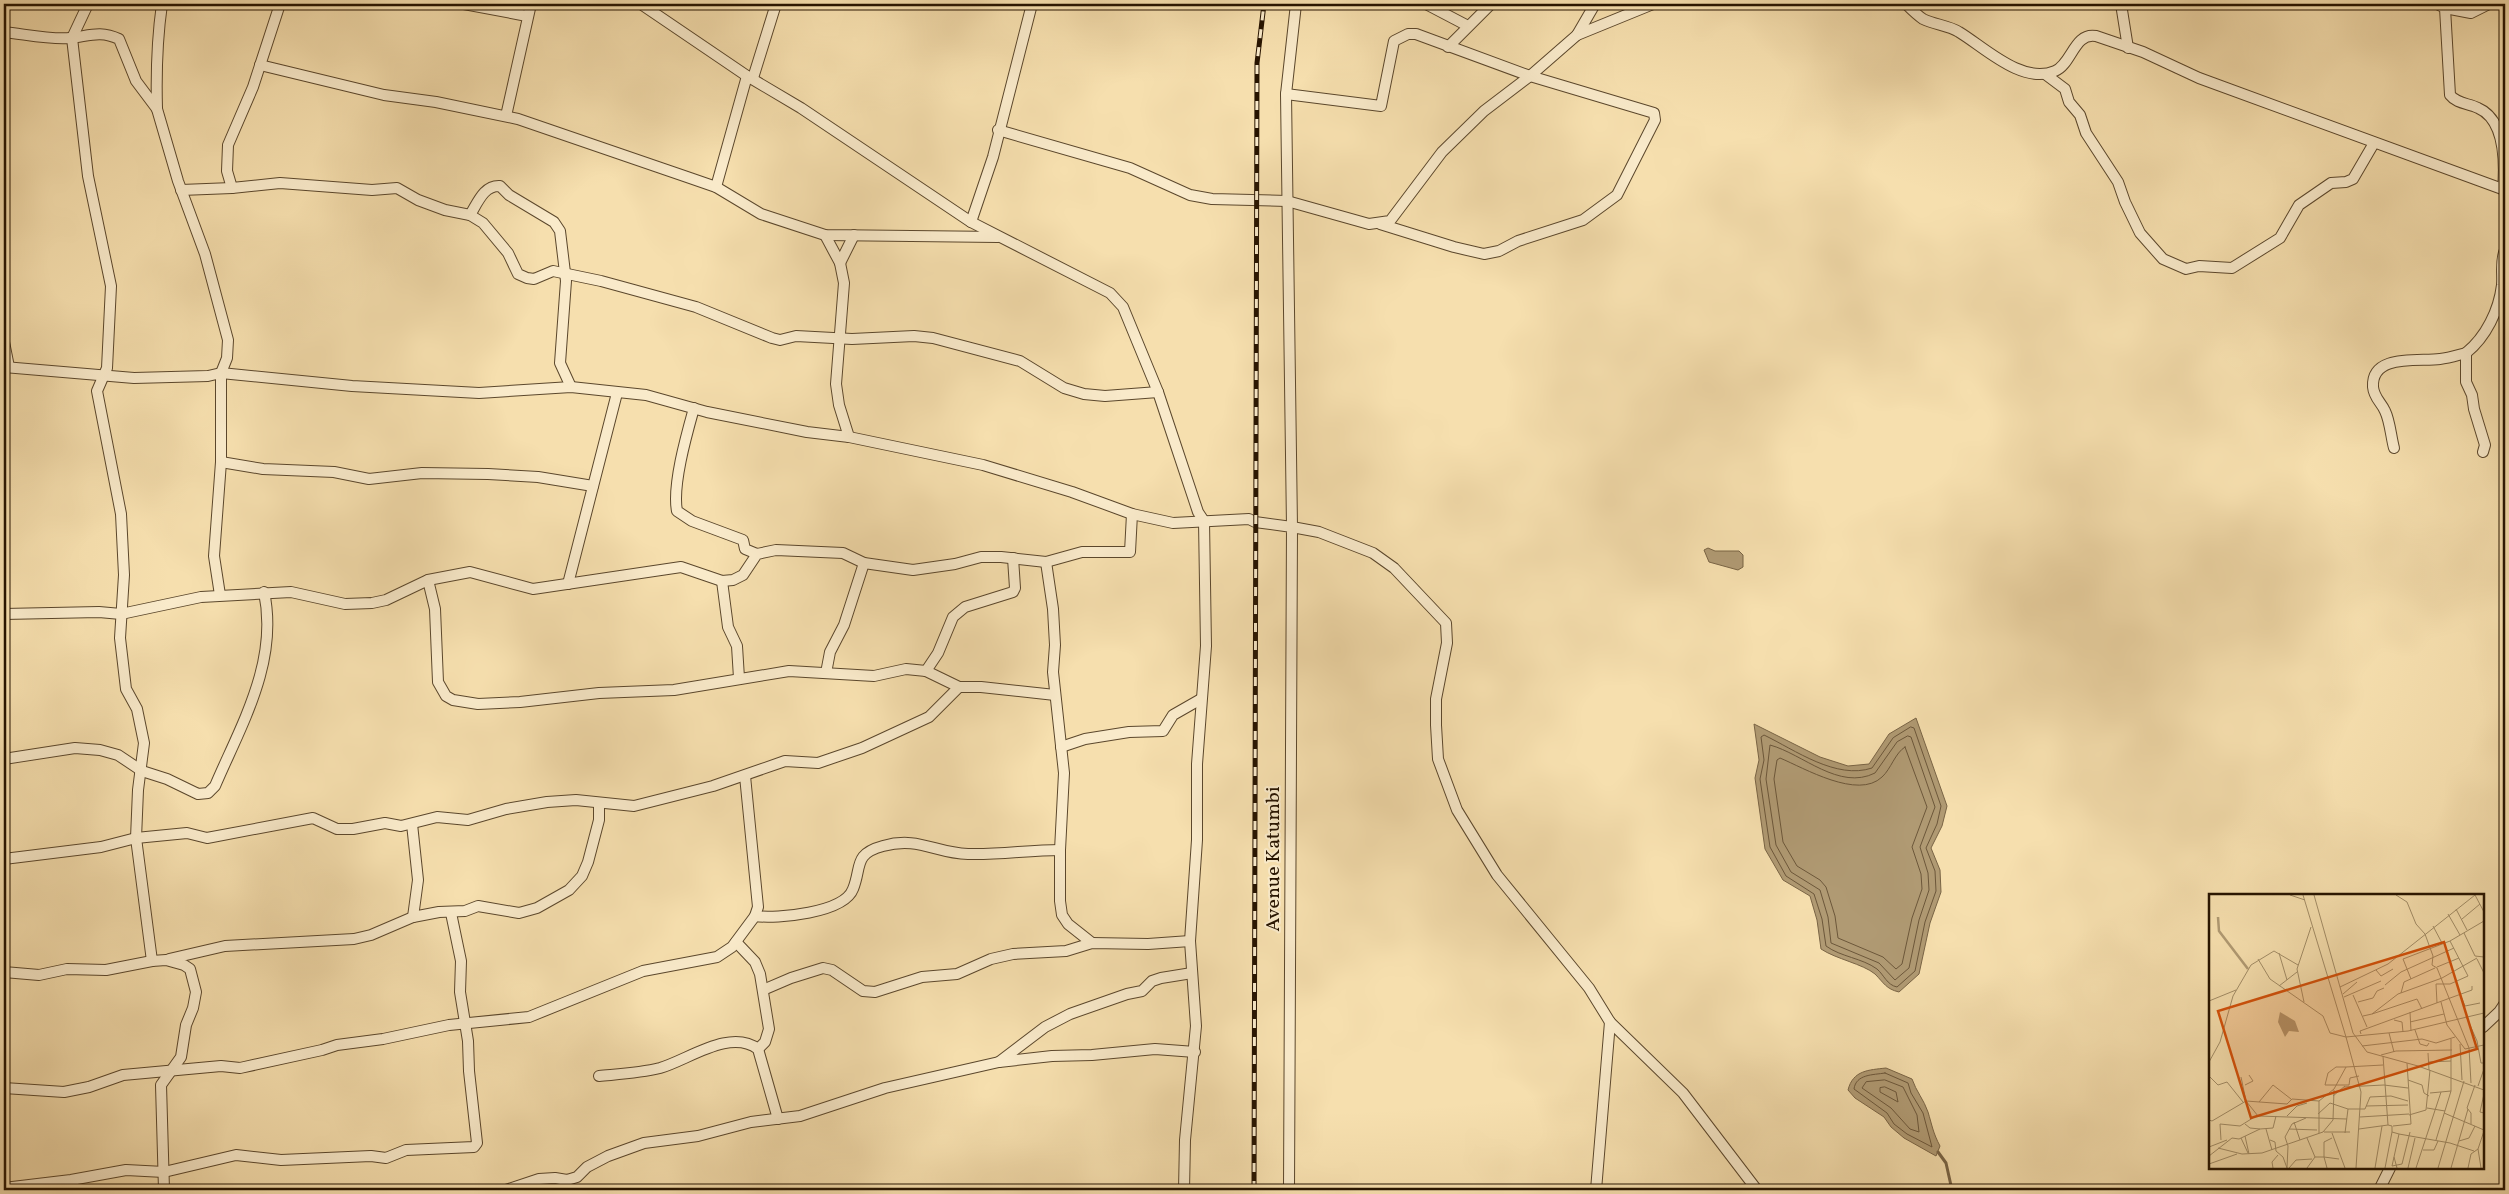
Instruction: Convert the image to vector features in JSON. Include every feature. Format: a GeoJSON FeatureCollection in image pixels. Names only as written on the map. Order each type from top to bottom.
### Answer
{"type":"FeatureCollection","features":[{"type":"Feature","properties":{"kind":"street"},"geometry":{"type":"LineString","coordinates":[[88,4],[72,38],[88,176],[111,286],[107,368],[97,391],[121,514],[124,575],[120,638],[126,689],[137,709],[144,743],[142,771],[138,790],[136,838],[152,961]]}},
{"type":"Feature","properties":{"kind":"street"},"geometry":{"type":"LineString","coordinates":[[162,4],[156,57],[156,109],[181,190],[205,254],[228,340],[227,358],[221,373],[221,462],[214,556],[220,595]]}},
{"type":"Feature","properties":{"kind":"street"},"geometry":{"type":"LineString","coordinates":[[232,188],[228,170],[228,146],[253,86],[280,4]]}},
{"type":"Feature","properties":{"kind":"street"},"geometry":{"type":"LineString","coordinates":[[464,4],[527,16]]}},
{"type":"Feature","properties":{"kind":"street"},"geometry":{"type":"LineString","coordinates":[[506,116],[531,4]]}},
{"type":"Feature","properties":{"kind":"street"},"geometry":{"type":"LineString","coordinates":[[641,4],[971,222],[1110,293],[1123,307],[1158,392],[1198,512],[1204,521],[1206,646],[1201,699],[1190,941],[1196,1026],[1195,1052],[1185,1140],[1184,1190]]}},
{"type":"Feature","properties":{"kind":"street"},"geometry":{"type":"LineString","coordinates":[[716,187],[750,77],[776,4]]}},
{"type":"Feature","properties":{"kind":"street"},"geometry":{"type":"LineString","coordinates":[[971,222],[993,157],[998,130],[1032,4]]}},
{"type":"Feature","properties":{"kind":"street","name":"Avenue Katumbi"},"geometry":{"type":"LineString","coordinates":[[1289,1190],[1292,527],[1286,94],[1296,4]]}},
{"type":"Feature","properties":{"kind":"street"},"geometry":{"type":"LineString","coordinates":[[1426,4],[1468,26]]}},
{"type":"Feature","properties":{"kind":"street"},"geometry":{"type":"LineString","coordinates":[[1448,47],[1491,4]]}},
{"type":"Feature","properties":{"kind":"street"},"geometry":{"type":"LineString","coordinates":[[1578,35],[1595,4]]}},
{"type":"Feature","properties":{"kind":"street"},"geometry":{"type":"LineString","coordinates":[[998,130],[1130,168],[1190,195],[1221,200],[1288,201],[1369,224],[1380,224],[1390,221],[1442,152],[1484,111],[1530,76],[1578,35],[1653,4]]}},
{"type":"Feature","properties":{"kind":"street"},"geometry":{"type":"LineString","coordinates":[[1906,4],[1923,18],[1959,31],[2008,65],[2045,74],[2065,89],[2070,102],[2080,115],[2086,133],[2116,176],[2125,202],[2140,233],[2163,260],[2186,269],[2199,266],[2232,268],[2280,238],[2299,205],[2331,183],[2346,182],[2353,179],[2374,143]]}},
{"type":"Feature","properties":{"kind":"street"},"geometry":{"type":"LineString","coordinates":[[2121,4],[2128,48]]}},
{"type":"Feature","properties":{"kind":"street"},"geometry":{"type":"LineString","coordinates":[[2045,74],[2059,69],[2067,62],[2078,44],[2086,36],[2096,36],[2199,78],[2504,190],[2505,165],[2494,123],[2478,108],[2454,99],[2450,94],[2441,6],[2471,13],[2489,4]]}},
{"type":"Feature","properties":{"kind":"street"},"geometry":{"type":"LineString","coordinates":[[4,32],[72,38],[91,33],[110,35],[120,39],[136,81],[156,109]]}},
{"type":"Feature","properties":{"kind":"street"},"geometry":{"type":"LineString","coordinates":[[1286,94],[1381,106],[1394,40],[1408,34],[1416,34],[1530,76],[1654,113],[1655,120],[1617,195],[1583,220],[1518,241],[1499,251],[1484,254],[1454,247],[1380,224]]}},
{"type":"Feature","properties":{"kind":"street"},"geometry":{"type":"LineString","coordinates":[[260,65],[384,95],[506,116],[628,155],[716,187],[761,214],[825,236],[1001,237]]}},
{"type":"Feature","properties":{"kind":"street"},"geometry":{"type":"LineString","coordinates":[[217,189],[228,170]]}},
{"type":"Feature","properties":{"kind":"street"},"geometry":{"type":"LineString","coordinates":[[181,190],[232,188],[280,183],[372,190],[397,188],[437,207],[470,215],[483,223],[494,234],[518,274],[534,279],[553,271],[601,281],[696,306],[780,340],[796,336],[840,338],[914,336],[933,338],[1020,361],[1064,388],[1084,394],[1105,396],[1158,392]]}},
{"type":"Feature","properties":{"kind":"street"},"geometry":{"type":"LineString","coordinates":[[470,215],[485,192],[493,186],[500,186],[509,195],[554,222],[560,232],[565,274],[565,321],[560,363],[572,387]]}},
{"type":"Feature","properties":{"kind":"street"},"geometry":{"type":"LineString","coordinates":[[840,263],[854,235]]}},
{"type":"Feature","properties":{"kind":"street"},"geometry":{"type":"LineString","coordinates":[[825,236],[840,263],[844,282],[836,384],[839,405],[849,437]]}},
{"type":"Feature","properties":{"kind":"street"},"geometry":{"type":"LineString","coordinates":[[2394,448],[2385,410],[2377,402],[2373,386],[2375,376],[2385,365],[2397,361],[2440,359],[2466,354],[2474,346],[2496,310],[2501,287],[2505,250]]}},
{"type":"Feature","properties":{"kind":"street"},"geometry":{"type":"LineString","coordinates":[[4,342],[6,367],[103,376],[161,379],[208,376],[221,373],[352,386],[479,393],[572,387],[646,396],[807,432],[849,437],[983,465],[1072,492],[1132,514],[1173,523],[1249,519],[1256,522],[1319,532],[1373,553],[1394,568],[1446,623],[1447,643],[1436,699],[1436,725],[1438,759],[1457,810],[1497,875],[1589,988],[1610,1022],[1683,1093],[1757,1190]]}},
{"type":"Feature","properties":{"kind":"street"},"geometry":{"type":"LineString","coordinates":[[2466,354],[2466,382],[2472,396],[2474,410],[2486,446],[2483,452]]}},
{"type":"Feature","properties":{"kind":"street"},"geometry":{"type":"LineString","coordinates":[[568,584],[617,393]]}},
{"type":"Feature","properties":{"kind":"street"},"geometry":{"type":"LineString","coordinates":[[694,408],[681,463],[676,501],[677,511],[692,521],[743,540],[745,549],[757,554],[776,550],[843,553],[864,564],[913,570],[956,564],[980,557],[1014,558],[1046,562],[1082,552],[1130,552],[1132,514]]}},
{"type":"Feature","properties":{"kind":"street"},"geometry":{"type":"LineString","coordinates":[[221,462],[263,469],[334,472],[369,479],[422,473],[488,474],[538,477],[593,486]]}},
{"type":"Feature","properties":{"kind":"street"},"geometry":{"type":"LineString","coordinates":[[4,614],[99,612],[121,614],[220,595],[264,592],[291,592],[345,604],[372,603],[386,600],[428,580],[454,573],[470,572],[533,589],[681,567],[722,581],[733,580],[743,575],[757,554]]}},
{"type":"Feature","properties":{"kind":"street"},"geometry":{"type":"LineString","coordinates":[[926,671],[938,653],[952,617],[965,607],[1013,592],[1015,588],[1014,558]]}},
{"type":"Feature","properties":{"kind":"street"},"geometry":{"type":"LineString","coordinates":[[1046,562],[1056,645],[1053,672],[1054,696],[1064,773],[1060,850],[1062,915],[1068,924],[1092,943]]}},
{"type":"Feature","properties":{"kind":"street"},"geometry":{"type":"LineString","coordinates":[[826,673],[830,652],[844,625],[864,564]]}},
{"type":"Feature","properties":{"kind":"street"},"geometry":{"type":"LineString","coordinates":[[428,580],[436,609],[438,682],[446,696],[453,700],[478,704],[520,702],[600,693],[674,690],[728,682],[775,672],[874,676],[906,669],[926,671],[959,687],[981,687],[1054,696]]}},
{"type":"Feature","properties":{"kind":"street"},"geometry":{"type":"LineString","coordinates":[[722,581],[726,619],[737,646],[740,678]]}},
{"type":"Feature","properties":{"kind":"street"},"geometry":{"type":"LineString","coordinates":[[4,759],[75,748],[100,750],[118,755],[142,771],[167,779],[198,794],[208,793],[215,786],[259,683],[265,657],[268,622],[264,592]]}},
{"type":"Feature","properties":{"kind":"street"},"geometry":{"type":"LineString","coordinates":[[4,859],[101,847],[136,838],[187,833],[208,838],[312,818],[337,829],[353,829],[385,823],[401,826],[437,817],[468,820],[506,809],[546,802],[576,800],[634,806],[745,776],[785,761],[818,763],[862,748],[929,717],[959,687]]}},
{"type":"Feature","properties":{"kind":"street"},"geometry":{"type":"LineString","coordinates":[[1061,747],[1085,739],[1129,732],[1163,731],[1167,728],[1173,715],[1201,699]]}},
{"type":"Feature","properties":{"kind":"street"},"geometry":{"type":"LineString","coordinates":[[4,1088],[64,1092],[89,1088],[122,1075],[221,1066],[240,1068],[337,1045],[383,1039],[465,1023],[529,1017],[644,971],[717,957],[736,942],[755,916],[758,907],[745,776]]}},
{"type":"Feature","properties":{"kind":"street"},"geometry":{"type":"LineString","coordinates":[[4,972],[39,975],[67,969],[106,970],[166,960],[225,946],[354,939],[371,936],[413,917],[439,912],[451,913],[478,906],[519,913],[537,908],[570,890],[582,876],[588,862],[598,820],[599,803]]}},
{"type":"Feature","properties":{"kind":"street"},"geometry":{"type":"LineString","coordinates":[[412,824],[418,880],[413,917]]}},
{"type":"Feature","properties":{"kind":"street"},"geometry":{"type":"LineString","coordinates":[[755,916],[778,918],[835,905],[847,898],[853,889],[856,873],[864,855],[871,849],[900,842],[911,841],[968,854],[1060,850]]}},
{"type":"Feature","properties":{"kind":"street"},"geometry":{"type":"LineString","coordinates":[[4,1188],[25,1189],[126,1170],[164,1172],[236,1155],[281,1160],[371,1156],[386,1158],[406,1150],[474,1147],[477,1144],[473,1118],[468,1041],[460,992],[461,961],[451,913]]}},
{"type":"Feature","properties":{"kind":"street"},"geometry":{"type":"LineString","coordinates":[[763,990],[791,978],[823,968],[832,970],[863,991],[875,992],[922,977],[957,974],[991,959],[1013,954],[1066,951],[1092,943],[1148,944],[1190,941]]}},
{"type":"Feature","properties":{"kind":"street"},"geometry":{"type":"LineString","coordinates":[[736,942],[755,962],[763,990],[769,1029],[765,1042],[758,1049]]}},
{"type":"Feature","properties":{"kind":"street"},"geometry":{"type":"LineString","coordinates":[[164,1190],[161,1085],[181,1057],[186,1025],[194,1008],[196,992],[190,969],[184,964],[166,960]]}},
{"type":"Feature","properties":{"kind":"street"},"geometry":{"type":"LineString","coordinates":[[999,1062],[1045,1027],[1070,1014],[1127,994],[1142,991],[1152,981],[1192,973]]}},
{"type":"Feature","properties":{"kind":"street"},"geometry":{"type":"LineString","coordinates":[[2484,1025],[2499,1012],[2505,1003]]}},
{"type":"Feature","properties":{"kind":"street"},"geometry":{"type":"LineString","coordinates":[[1596,1190],[1610,1022]]}},
{"type":"Feature","properties":{"kind":"street"},"geometry":{"type":"LineString","coordinates":[[599,1076],[637,1073],[660,1068],[731,1042],[744,1043],[758,1049]]}},
{"type":"Feature","properties":{"kind":"street"},"geometry":{"type":"LineString","coordinates":[[758,1049],[778,1119]]}},
{"type":"Feature","properties":{"kind":"street"},"geometry":{"type":"LineString","coordinates":[[506,1190],[539,1179],[555,1178],[567,1180],[577,1177],[587,1167],[608,1156],[644,1142],[698,1136],[750,1122],[800,1116],[885,1088],[999,1062],[1052,1056],[1092,1055],[1155,1049],[1195,1052]]}},
{"type":"Feature","properties":{"kind":"street"},"geometry":{"type":"LineString","coordinates":[[2379,1190],[2390,1169]]}},
{"type":"Feature","properties":{"kind":"water"},"geometry":{"type":"Polygon","coordinates":[[[1708,548],[1715,551],[1739,551],[1743,555],[1743,567],[1738,570],[1709,562],[1704,550],[1708,548]]]}},
{"type":"Feature","properties":{"kind":"water"},"geometry":{"type":"Polygon","coordinates":[[[1916,718],[1947,806],[1942,826],[1931,848],[1940,870],[1941,892],[1930,923],[1919,974],[1899,992],[1888,987],[1870,970],[1821,949],[1817,920],[1810,896],[1783,880],[1765,849],[1755,778],[1759,760],[1754,724],[1820,757],[1848,766],[1869,764],[1889,734],[1916,718]]]}},
{"type":"Feature","properties":{"kind":"water"},"geometry":{"type":"Polygon","coordinates":[[[1886,1068],[1912,1079],[1926,1108],[1940,1146],[1936,1156],[1904,1138],[1891,1127],[1884,1117],[1855,1098],[1848,1090],[1850,1083],[1862,1072],[1886,1068]]]}},
{"type":"Feature","properties":{"kind":"waterway"},"geometry":{"type":"LineString","coordinates":[[1938,1152],[1946,1163],[1952,1190]]}},
{"type":"Feature","properties":{"kind":"railway"},"geometry":{"type":"LineString","coordinates":[[1254,1190],[1257,63],[1264,4]]}}]}
